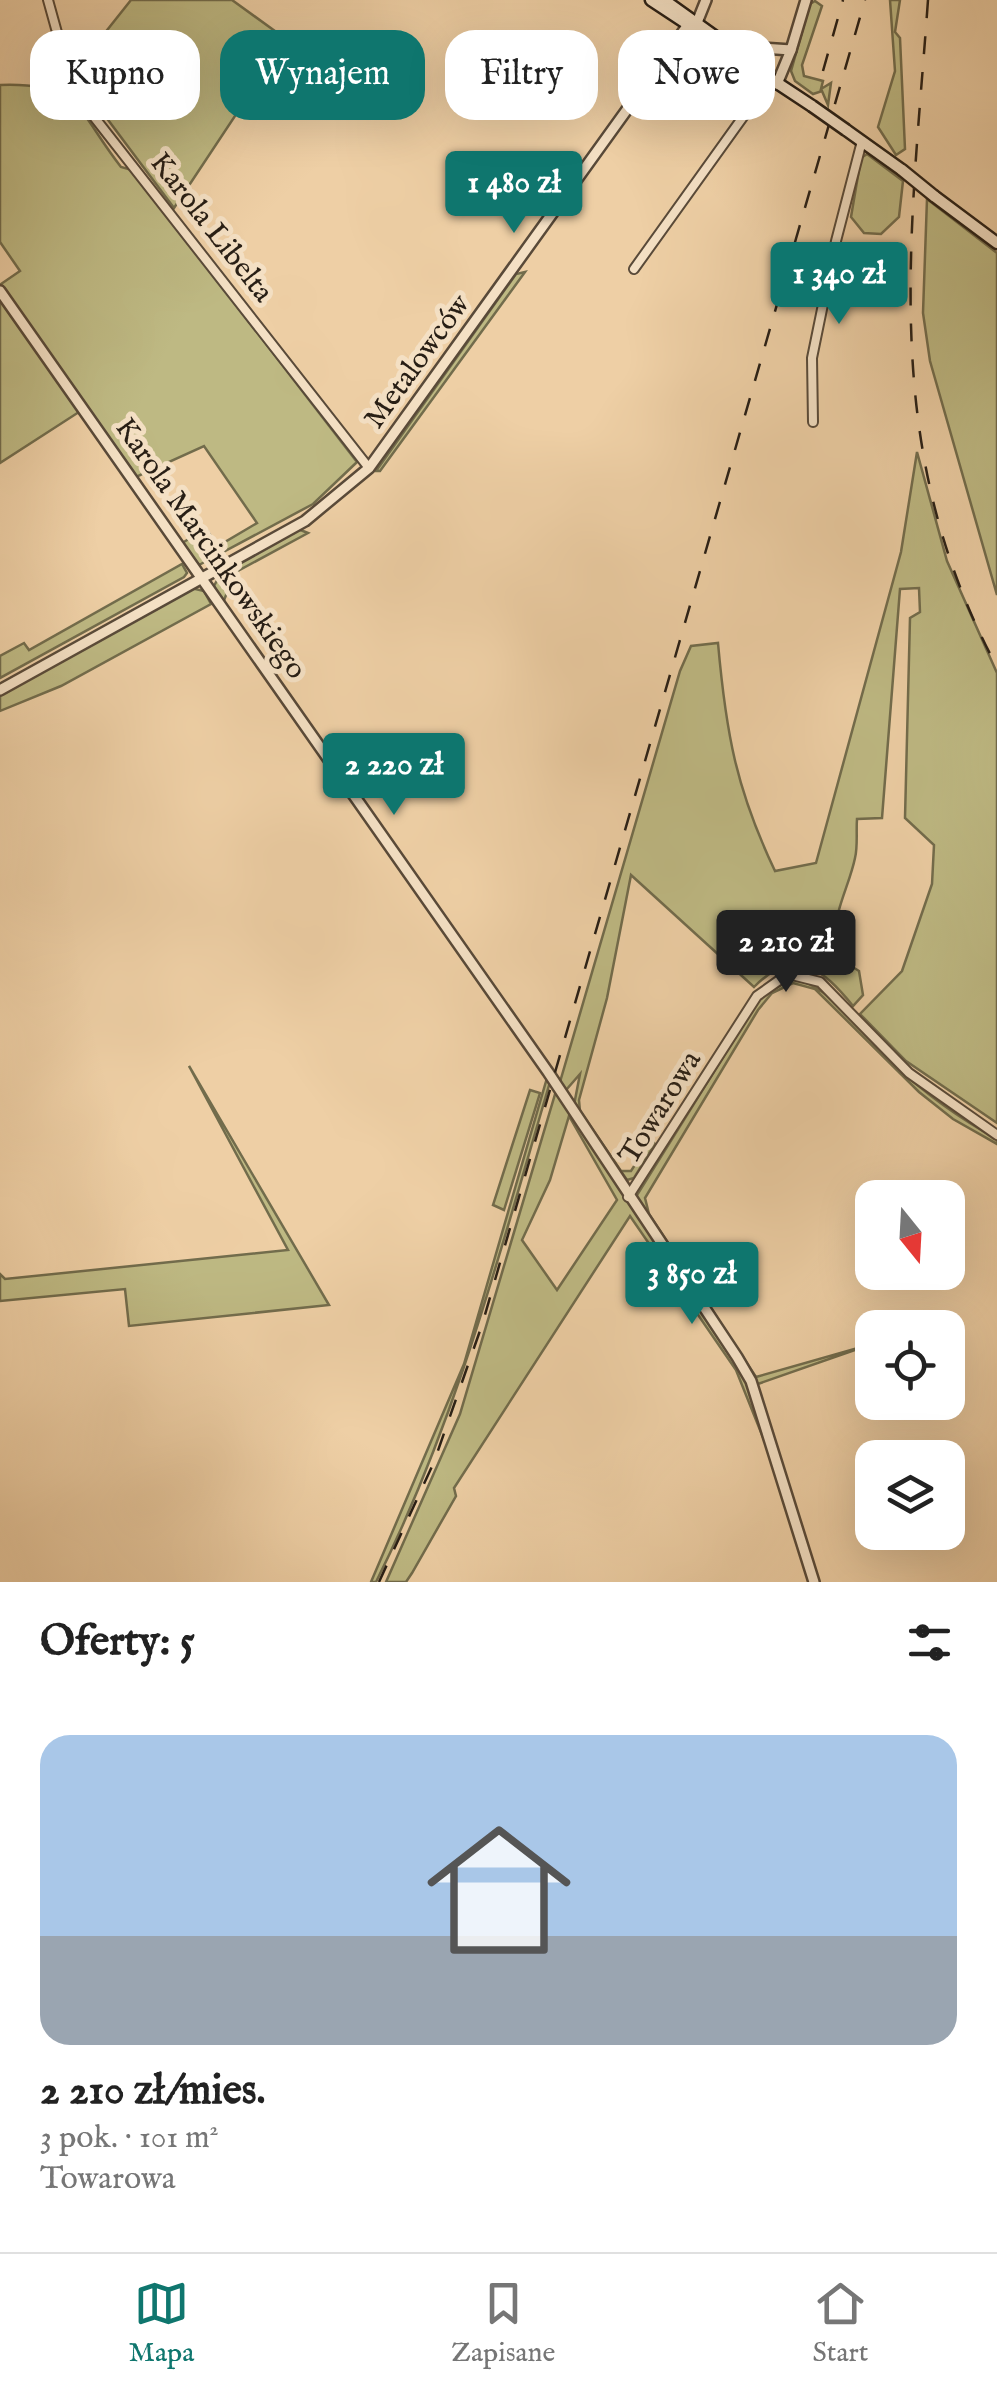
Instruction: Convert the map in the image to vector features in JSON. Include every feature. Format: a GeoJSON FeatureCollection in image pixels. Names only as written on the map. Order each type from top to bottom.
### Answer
{"type":"FeatureCollection","features":[{"type":"Feature","properties":{"kind":"main road"},"geometry":{"type":"LineString","coordinates":[[651,0],[701,30]]}},
{"type":"Feature","properties":{"kind":"main road"},"geometry":{"type":"LineString","coordinates":[[664,0],[692,25]]}},
{"type":"Feature","properties":{"kind":"main road"},"geometry":{"type":"LineString","coordinates":[[777,84],[862,141],[997,243]]}},
{"type":"Feature","properties":{"kind":"street","name":"Karola Libelta"},"geometry":{"type":"LineString","coordinates":[[48,0],[73,90],[369,468]]}},
{"type":"Feature","properties":{"kind":"street","name":"Metalowców"},"geometry":{"type":"LineString","coordinates":[[0,690],[305,520],[369,468],[692,25],[706,0]]}},
{"type":"Feature","properties":{"kind":"street"},"geometry":{"type":"LineString","coordinates":[[777,84],[806,0]]}},
{"type":"Feature","properties":{"kind":"street"},"geometry":{"type":"LineString","coordinates":[[775,49],[790,50]]}},
{"type":"Feature","properties":{"kind":"street"},"geometry":{"type":"LineString","coordinates":[[634,269],[741,120]]}},
{"type":"Feature","properties":{"kind":"street"},"geometry":{"type":"LineString","coordinates":[[814,422],[812,358],[862,141]]}},
{"type":"Feature","properties":{"kind":"street","name":"Karola Marcinkowskiego"},"geometry":{"type":"LineString","coordinates":[[0,291],[553,1080],[750,1381],[814,1582]]}},
{"type":"Feature","properties":{"kind":"street","name":"Towarowa"},"geometry":{"type":"LineString","coordinates":[[628,1197],[757,996],[788,974],[820,982],[909,1073],[997,1135]]}},
{"type":"Feature","properties":{"kind":"shaded area"},"geometry":{"type":"Polygon","coordinates":[[[131,0],[232,0],[274,30],[220,30],[220,120],[232,120],[174,208],[108,120],[200,120],[200,30],[107,30],[131,0]]]}},
{"type":"Feature","properties":{"kind":"shaded area"},"geometry":{"type":"Polygon","coordinates":[[[890,0],[900,0],[895,32],[900,38],[905,149],[896,155],[878,127],[895,71],[890,0]]]}},
{"type":"Feature","properties":{"kind":"shaded area"},"geometry":{"type":"Polygon","coordinates":[[[815,1],[822,6],[802,65],[804,76],[823,81],[821,89],[831,83],[828,105],[822,91],[813,94],[795,81],[791,71],[810,4],[815,1]]]}},
{"type":"Feature","properties":{"kind":"shaded area"},"geometry":{"type":"Polygon","coordinates":[[[0,85],[27,85],[30,120],[88,120],[121,167],[132,170],[357,462],[313,504],[199,565],[182,543],[206,529],[218,546],[257,523],[204,446],[136,477],[1,284],[20,271],[0,242],[0,85]]]}},
{"type":"Feature","properties":{"kind":"shaded area"},"geometry":{"type":"Polygon","coordinates":[[[867,154],[903,181],[899,217],[881,234],[864,233],[851,217],[861,158],[867,154]]]}},
{"type":"Feature","properties":{"kind":"shaded area"},"geometry":{"type":"Polygon","coordinates":[[[927,199],[997,253],[997,595],[930,361],[923,313],[927,199]]]}},
{"type":"Feature","properties":{"kind":"shaded area"},"geometry":{"type":"Polygon","coordinates":[[[525,272],[380,471],[376,471],[516,274],[525,272]]]}},
{"type":"Feature","properties":{"kind":"shaded area"},"geometry":{"type":"Polygon","coordinates":[[[0,300],[79,412],[0,463],[0,300]]]}},
{"type":"Feature","properties":{"kind":"shaded area"},"geometry":{"type":"Polygon","coordinates":[[[917,452],[947,561],[997,673],[997,1123],[906,1061],[860,1014],[902,971],[932,884],[934,845],[905,818],[910,618],[920,612],[919,588],[900,589],[882,818],[857,819],[856,853],[835,934],[845,960],[859,971],[863,995],[853,1006],[819,973],[795,965],[769,974],[754,987],[631,875],[607,998],[579,1100],[580,1111],[621,1171],[631,1171],[651,1140],[655,1144],[634,1178],[627,1180],[574,1105],[580,1074],[566,1090],[560,1082],[680,671],[691,646],[718,643],[735,760],[775,871],[816,863],[901,552],[917,452]]]}},
{"type":"Feature","properties":{"kind":"shaded area"},"geometry":{"type":"Polygon","coordinates":[[[298,529],[308,533],[225,578],[228,590],[223,603],[214,586],[222,571],[298,529]]]}},
{"type":"Feature","properties":{"kind":"shaded area"},"geometry":{"type":"Polygon","coordinates":[[[182,564],[187,573],[184,577],[0,678],[0,656],[24,643],[29,650],[182,564]]]}},
{"type":"Feature","properties":{"kind":"shaded area"},"geometry":{"type":"Polygon","coordinates":[[[191,588],[204,591],[211,604],[61,686],[0,711],[0,694],[191,588]]]}},
{"type":"Feature","properties":{"kind":"shaded area"},"geometry":{"type":"Polygon","coordinates":[[[794,978],[810,984],[837,1004],[908,1077],[997,1139],[997,1144],[953,1119],[919,1092],[815,989],[793,983],[772,993],[645,1198],[649,1214],[756,1377],[855,1349],[755,1385],[636,1203],[637,1195],[763,995],[794,978]]]}},
{"type":"Feature","properties":{"kind":"shaded area"},"geometry":{"type":"Polygon","coordinates":[[[189,1066],[329,1305],[129,1326],[125,1289],[0,1301],[0,1274],[5,1279],[288,1250],[189,1066]]]}},
{"type":"Feature","properties":{"kind":"shaded area"},"geometry":{"type":"Polygon","coordinates":[[[547,1078],[550,1082],[513,1209],[474,1336],[453,1398],[404,1522],[376,1582],[371,1582],[464,1364],[547,1078]]]}},
{"type":"Feature","properties":{"kind":"shaded area"},"geometry":{"type":"Polygon","coordinates":[[[530,1090],[540,1093],[504,1210],[493,1205],[530,1090]]]}},
{"type":"Feature","properties":{"kind":"shaded area"},"geometry":{"type":"Polygon","coordinates":[[[556,1091],[742,1371],[774,1465],[736,1370],[630,1216],[454,1488],[456,1496],[406,1582],[386,1582],[460,1414],[556,1091]],[[569,1116],[550,1180],[522,1240],[557,1290],[617,1200],[569,1116]]]}},
{"type":"Feature","properties":{"kind":"railway"},"geometry":{"type":"LineString","coordinates":[[823,71],[843,0]]}},
{"type":"Feature","properties":{"kind":"railway"},"geometry":{"type":"LineString","coordinates":[[379,1582],[434,1462],[482,1325],[865,0]]}},
{"type":"Feature","properties":{"kind":"railway"},"geometry":{"type":"LineString","coordinates":[[928,0],[911,258],[918,422],[934,503],[959,585],[997,667]]}}]}
